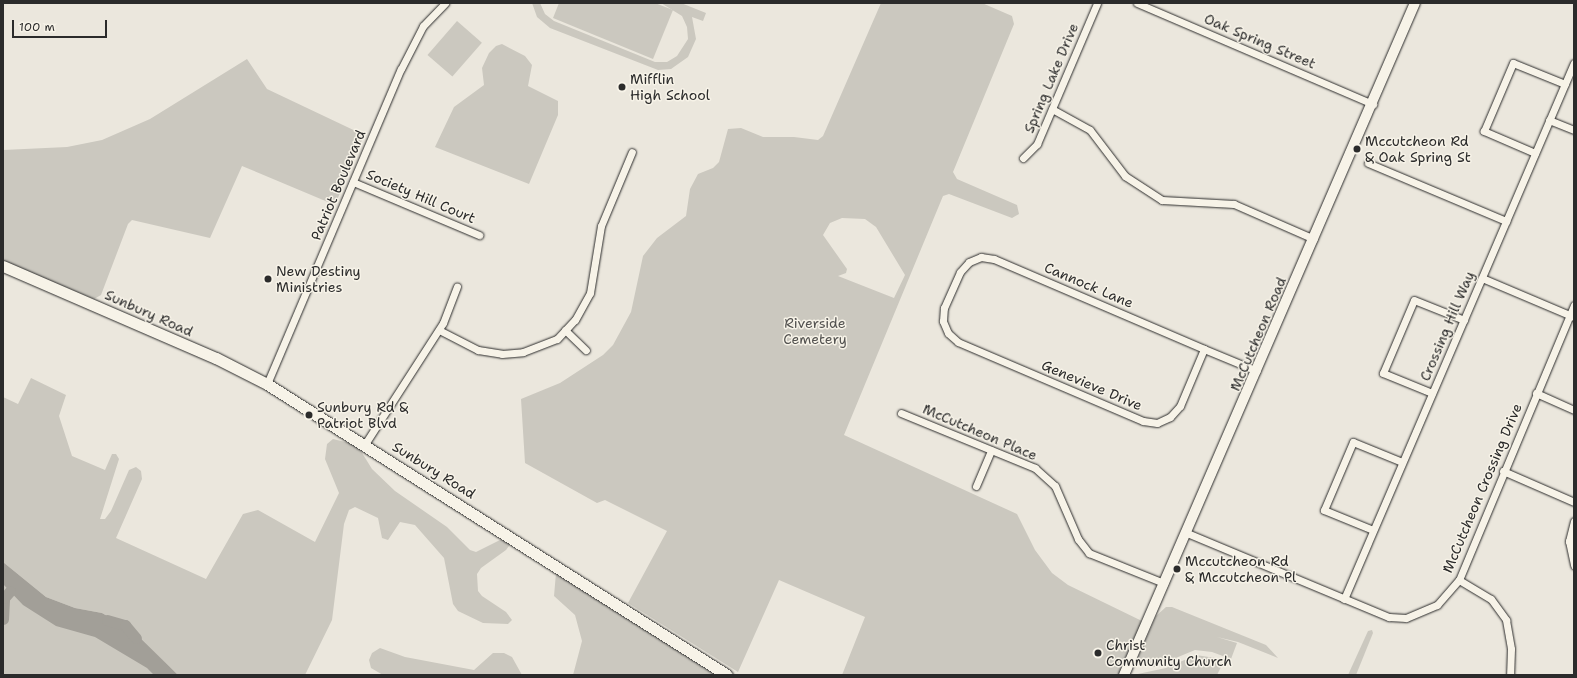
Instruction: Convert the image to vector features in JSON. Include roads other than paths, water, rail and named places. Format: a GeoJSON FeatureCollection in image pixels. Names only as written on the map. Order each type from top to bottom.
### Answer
{"type":"FeatureCollection","features":[{"type":"Feature","properties":{"kind":"main road","name":"McCutcheon Road"},"geometry":{"type":"LineString","coordinates":[[1124,675],[1258,371],[1415,3]]}},
{"type":"Feature","properties":{"kind":"main road","name":"Sunbury Road"},"geometry":{"type":"LineString","coordinates":[[3,266],[216,358],[268,384],[365,444],[727,675]]}},
{"type":"Feature","properties":{"kind":"street","name":"Patriot Boulevard"},"geometry":{"type":"LineString","coordinates":[[268,384],[401,69],[423,26],[445,3]]}},
{"type":"Feature","properties":{"kind":"street","name":"Spring Lake Drive"},"geometry":{"type":"LineString","coordinates":[[1023,158],[1037,144],[1097,3]]}},
{"type":"Feature","properties":{"kind":"street","name":"Oak Spring Street"},"geometry":{"type":"LineString","coordinates":[[1137,3],[1373,104]]}},
{"type":"Feature","properties":{"kind":"street"},"geometry":{"type":"LineString","coordinates":[[1535,153],[1484,131],[1513,63],[1565,84]]}},
{"type":"Feature","properties":{"kind":"street","name":"Crossing Hill Way"},"geometry":{"type":"LineString","coordinates":[[1344,599],[1574,63]]}},
{"type":"Feature","properties":{"kind":"street"},"geometry":{"type":"LineString","coordinates":[[1052,109],[1090,130],[1125,176],[1162,200],[1234,204],[1314,239]]}},
{"type":"Feature","properties":{"kind":"street"},"geometry":{"type":"LineString","coordinates":[[1549,120],[1574,130]]}},
{"type":"Feature","properties":{"kind":"street"},"geometry":{"type":"LineString","coordinates":[[439,330],[478,350],[502,354],[523,352],[557,339],[575,320],[590,293],[601,226],[632,152]]}},
{"type":"Feature","properties":{"kind":"street"},"geometry":{"type":"LineString","coordinates":[[1368,163],[1506,221]]}},
{"type":"Feature","properties":{"kind":"street","name":"Society Hill Court"},"geometry":{"type":"LineString","coordinates":[[353,182],[479,235]]}},
{"type":"Feature","properties":{"kind":"street","name":"Cannock Lane"},"geometry":{"type":"LineString","coordinates":[[943,321],[944,308],[960,272],[969,262],[987,258],[1258,371]]}},
{"type":"Feature","properties":{"kind":"street"},"geometry":{"type":"LineString","coordinates":[[1482,278],[1572,316]]}},
{"type":"Feature","properties":{"kind":"street"},"geometry":{"type":"LineString","coordinates":[[365,444],[439,330],[458,287]]}},
{"type":"Feature","properties":{"kind":"street"},"geometry":{"type":"LineString","coordinates":[[1432,393],[1383,373],[1414,300],[1464,320]]}},
{"type":"Feature","properties":{"kind":"street","name":"McCutcheon Crossing Drive"},"geometry":{"type":"LineString","coordinates":[[1187,533],[1389,617],[1406,618],[1437,606],[1459,580],[1503,471],[1572,316],[1574,305]]}},
{"type":"Feature","properties":{"kind":"street","name":"Genevieve Drive"},"geometry":{"type":"LineString","coordinates":[[943,321],[948,333],[958,342],[1142,421],[1157,423],[1170,417],[1180,406],[1204,348]]}},
{"type":"Feature","properties":{"kind":"street"},"geometry":{"type":"LineString","coordinates":[[565,330],[586,350]]}},
{"type":"Feature","properties":{"kind":"street"},"geometry":{"type":"LineString","coordinates":[[1536,394],[1574,410]]}},
{"type":"Feature","properties":{"kind":"street","name":"McCutcheon Place"},"geometry":{"type":"LineString","coordinates":[[901,413],[1035,468],[1055,486],[1078,539],[1089,553],[1164,583]]}},
{"type":"Feature","properties":{"kind":"street"},"geometry":{"type":"LineString","coordinates":[[1373,530],[1324,510],[1353,442],[1402,462]]}},
{"type":"Feature","properties":{"kind":"street"},"geometry":{"type":"LineString","coordinates":[[976,486],[991,450]]}},
{"type":"Feature","properties":{"kind":"street"},"geometry":{"type":"LineString","coordinates":[[1503,471],[1574,502]]}},
{"type":"Feature","properties":{"kind":"street"},"geometry":{"type":"LineString","coordinates":[[1574,521],[1569,541],[1574,565]]}},
{"type":"Feature","properties":{"kind":"street"},"geometry":{"type":"LineString","coordinates":[[1459,580],[1470,584],[1491,599],[1506,620],[1511,649],[1510,675]]}},
{"type":"Feature","properties":{"kind":"waterway"},"geometry":{"type":"LineString","coordinates":[[3,619],[4,598],[10,591]]}},
{"type":"Feature","properties":{"kind":"waterway"},"geometry":{"type":"LineString","coordinates":[[107,620],[125,625],[136,638]]}},
{"type":"Feature","properties":{"kind":"place","name":"Mifflin High School"},"geometry":{"type":"Point","coordinates":[622,87]}},
{"type":"Feature","properties":{"kind":"place","name":"Mccutcheon Rd & Oak Spring St"},"geometry":{"type":"Point","coordinates":[1357,149]}},
{"type":"Feature","properties":{"kind":"place","name":"New Destiny Ministries"},"geometry":{"type":"Point","coordinates":[268,279]}},
{"type":"Feature","properties":{"kind":"place","name":"Sunbury Rd & Patriot Blvd"},"geometry":{"type":"Point","coordinates":[309,415]}},
{"type":"Feature","properties":{"kind":"place","name":"Mccutcheon Rd & Mccutcheon Pl"},"geometry":{"type":"Point","coordinates":[1177,569]}},
{"type":"Feature","properties":{"kind":"place","name":"Christ Community Church"},"geometry":{"type":"Point","coordinates":[1098,653]}},
{"type":"Feature","properties":{"kind":"park label","name":"Riverside Cemetery"},"geometry":{"type":"Point","coordinates":[815,332]}}]}
